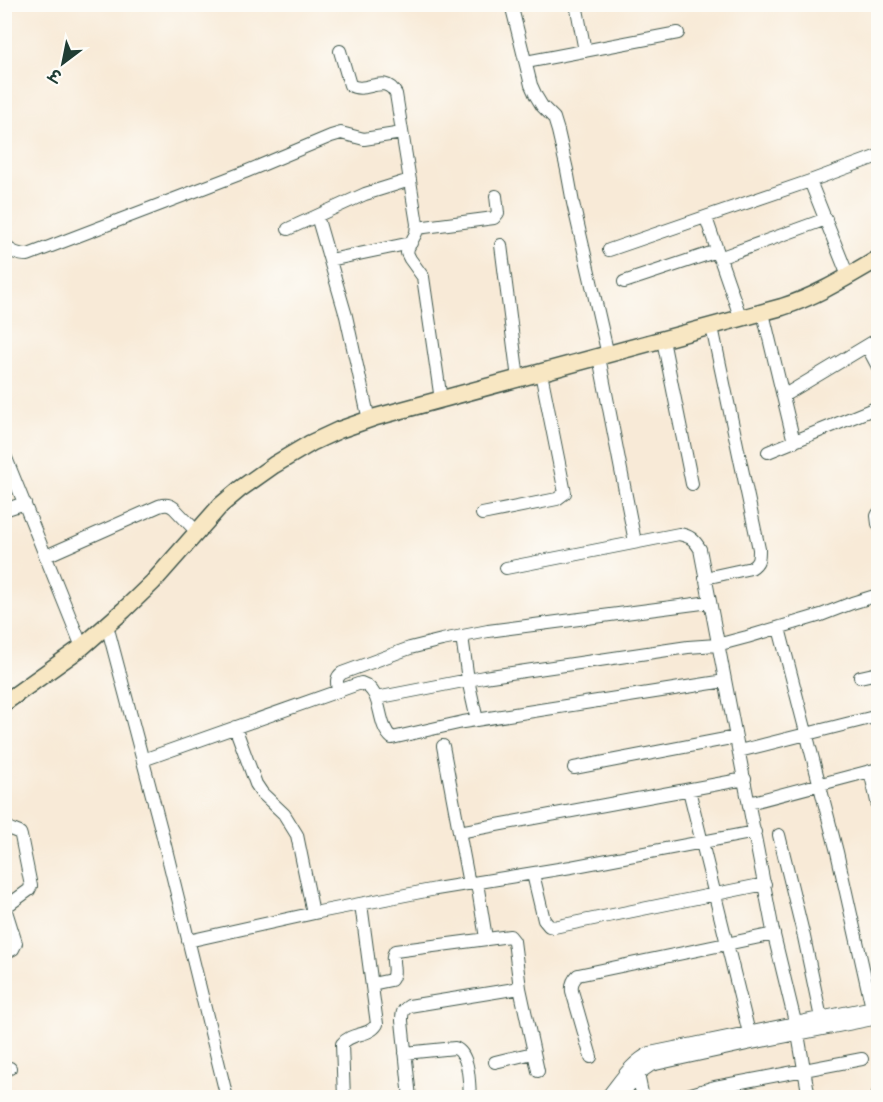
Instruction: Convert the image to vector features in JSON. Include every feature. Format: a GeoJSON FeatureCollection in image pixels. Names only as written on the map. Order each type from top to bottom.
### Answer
{"type":"FeatureCollection","features":[{"type":"Feature","properties":{"kind":"street"},"geometry":{"type":"LineString","coordinates":[[511,4],[531,85],[542,106],[554,118],[567,170],[603,356],[635,543]]}},
{"type":"Feature","properties":{"kind":"street"},"geometry":{"type":"LineString","coordinates":[[576,4],[585,51]]}},
{"type":"Feature","properties":{"kind":"street"},"geometry":{"type":"LineString","coordinates":[[526,62],[678,33]]}},
{"type":"Feature","properties":{"kind":"street"},"geometry":{"type":"LineString","coordinates":[[340,51],[348,81],[353,88],[386,84],[392,87],[396,94],[417,228],[408,249],[408,256],[423,277],[441,400]]}},
{"type":"Feature","properties":{"kind":"street"},"geometry":{"type":"LineString","coordinates":[[4,245],[13,252],[28,255],[245,172],[331,136],[341,134],[364,139],[402,133]]}},
{"type":"Feature","properties":{"kind":"street"},"geometry":{"type":"LineString","coordinates":[[609,250],[879,156]]}},
{"type":"Feature","properties":{"kind":"street"},"geometry":{"type":"LineString","coordinates":[[288,229],[365,194],[410,180]]}},
{"type":"Feature","properties":{"kind":"street"},"geometry":{"type":"LineString","coordinates":[[810,181],[848,276]]}},
{"type":"Feature","properties":{"kind":"street"},"geometry":{"type":"LineString","coordinates":[[417,228],[494,218],[498,213],[496,196]]}},
{"type":"Feature","properties":{"kind":"street"},"geometry":{"type":"LineString","coordinates":[[317,216],[346,316],[369,420]]}},
{"type":"Feature","properties":{"kind":"street"},"geometry":{"type":"LineString","coordinates":[[705,218],[741,319]]}},
{"type":"Feature","properties":{"kind":"street"},"geometry":{"type":"LineString","coordinates":[[624,282],[826,219]]}},
{"type":"Feature","properties":{"kind":"street"},"geometry":{"type":"LineString","coordinates":[[330,260],[411,243]]}},
{"type":"Feature","properties":{"kind":"street"},"geometry":{"type":"LineString","coordinates":[[501,245],[518,379]]}},
{"type":"Feature","properties":{"kind":"street"},"geometry":{"type":"LineString","coordinates":[[4,704],[82,647],[107,625],[153,582],[221,505],[273,465],[311,443],[369,420],[803,300],[878,262]]}},
{"type":"Feature","properties":{"kind":"street"},"geometry":{"type":"LineString","coordinates":[[763,312],[794,442]]}},
{"type":"Feature","properties":{"kind":"street"},"geometry":{"type":"LineString","coordinates":[[705,578],[751,568],[759,559],[759,549],[712,327]]}},
{"type":"Feature","properties":{"kind":"street"},"geometry":{"type":"LineString","coordinates":[[783,396],[879,339]]}},
{"type":"Feature","properties":{"kind":"street"},"geometry":{"type":"LineString","coordinates":[[663,340],[692,484]]}},
{"type":"Feature","properties":{"kind":"street"},"geometry":{"type":"LineString","coordinates":[[867,346],[879,367]]}},
{"type":"Feature","properties":{"kind":"street"},"geometry":{"type":"LineString","coordinates":[[482,514],[557,498],[564,493],[541,373]]}},
{"type":"Feature","properties":{"kind":"street"},"geometry":{"type":"LineString","coordinates":[[768,452],[879,407]]}},
{"type":"Feature","properties":{"kind":"street"},"geometry":{"type":"LineString","coordinates":[[4,453],[82,647]]}},
{"type":"Feature","properties":{"kind":"street"},"geometry":{"type":"LineString","coordinates":[[4,510],[25,503]]}},
{"type":"Feature","properties":{"kind":"street"},"geometry":{"type":"LineString","coordinates":[[46,556],[166,504],[174,507],[197,532]]}},
{"type":"Feature","properties":{"kind":"street"},"geometry":{"type":"LineString","coordinates":[[879,514],[877,516],[879,524]]}},
{"type":"Feature","properties":{"kind":"street"},"geometry":{"type":"LineString","coordinates":[[507,568],[679,534],[688,536],[700,549],[774,934],[809,1098]]}},
{"type":"Feature","properties":{"kind":"street"},"geometry":{"type":"LineString","coordinates":[[376,698],[468,680],[688,647],[717,645],[779,628],[879,595]]}},
{"type":"Feature","properties":{"kind":"street"},"geometry":{"type":"LineString","coordinates":[[338,691],[336,679],[338,675],[410,648],[462,636],[710,602]]}},
{"type":"Feature","properties":{"kind":"street"},"geometry":{"type":"LineString","coordinates":[[107,625],[227,1098]]}},
{"type":"Feature","properties":{"kind":"street"},"geometry":{"type":"LineString","coordinates":[[779,628],[876,1011]]}},
{"type":"Feature","properties":{"kind":"street"},"geometry":{"type":"LineString","coordinates":[[462,636],[468,680],[477,720]]}},
{"type":"Feature","properties":{"kind":"street"},"geometry":{"type":"LineString","coordinates":[[860,677],[879,673]]}},
{"type":"Feature","properties":{"kind":"street"},"geometry":{"type":"LineString","coordinates":[[143,760],[361,683],[371,689],[386,732],[392,738],[477,720],[725,681]]}},
{"type":"Feature","properties":{"kind":"street"},"geometry":{"type":"LineString","coordinates":[[739,751],[879,716]]}},
{"type":"Feature","properties":{"kind":"street"},"geometry":{"type":"LineString","coordinates":[[235,727],[256,784],[284,814],[297,835],[313,913]]}},
{"type":"Feature","properties":{"kind":"street"},"geometry":{"type":"LineString","coordinates":[[574,768],[736,737]]}},
{"type":"Feature","properties":{"kind":"street"},"geometry":{"type":"LineString","coordinates":[[443,746],[459,832],[486,938]]}},
{"type":"Feature","properties":{"kind":"street"},"geometry":{"type":"LineString","coordinates":[[749,803],[874,770],[879,806]]}},
{"type":"Feature","properties":{"kind":"street"},"geometry":{"type":"LineString","coordinates":[[459,832],[745,779]]}},
{"type":"Feature","properties":{"kind":"street"},"geometry":{"type":"LineString","coordinates":[[689,790],[749,1033]]}},
{"type":"Feature","properties":{"kind":"street"},"geometry":{"type":"LineString","coordinates":[[4,825],[20,833],[31,886],[7,906],[6,911],[16,943],[13,949],[4,954]]}},
{"type":"Feature","properties":{"kind":"street"},"geometry":{"type":"LineString","coordinates":[[188,941],[313,913],[755,832]]}},
{"type":"Feature","properties":{"kind":"street"},"geometry":{"type":"LineString","coordinates":[[779,835],[821,1018]]}},
{"type":"Feature","properties":{"kind":"street"},"geometry":{"type":"LineString","coordinates":[[533,874],[544,921],[554,927],[765,884]]}},
{"type":"Feature","properties":{"kind":"street"},"geometry":{"type":"LineString","coordinates":[[344,1098],[342,1044],[348,1037],[369,1031],[377,1024],[360,904]]}},
{"type":"Feature","properties":{"kind":"street"},"geometry":{"type":"LineString","coordinates":[[591,1058],[571,985],[578,975],[774,934]]}},
{"type":"Feature","properties":{"kind":"street"},"geometry":{"type":"LineString","coordinates":[[372,984],[394,978],[392,956],[395,951],[508,935],[512,937],[520,988],[538,1071]]}},
{"type":"Feature","properties":{"kind":"street"},"geometry":{"type":"LineString","coordinates":[[409,1097],[402,1021],[405,1008],[520,988]]}},
{"type":"Feature","properties":{"kind":"street"},"geometry":{"type":"LineString","coordinates":[[606,1098],[634,1064],[650,1053],[749,1033],[796,1029],[821,1018],[876,1011]]}},
{"type":"Feature","properties":{"kind":"street"},"geometry":{"type":"LineString","coordinates":[[620,1098],[638,1074],[657,1064],[876,1011]]}},
{"type":"Feature","properties":{"kind":"street"},"geometry":{"type":"LineString","coordinates":[[405,1053],[455,1048],[460,1050],[466,1059],[471,1098]]}},
{"type":"Feature","properties":{"kind":"street"},"geometry":{"type":"LineString","coordinates":[[495,1062],[533,1053]]}},
{"type":"Feature","properties":{"kind":"street"},"geometry":{"type":"LineString","coordinates":[[677,1098],[715,1087],[862,1059]]}},
{"type":"Feature","properties":{"kind":"street"},"geometry":{"type":"LineString","coordinates":[[638,1074],[643,1098]]}},
{"type":"Feature","properties":{"kind":"street"},"geometry":{"type":"LineString","coordinates":[[878,1098],[879,1093]]}}]}
